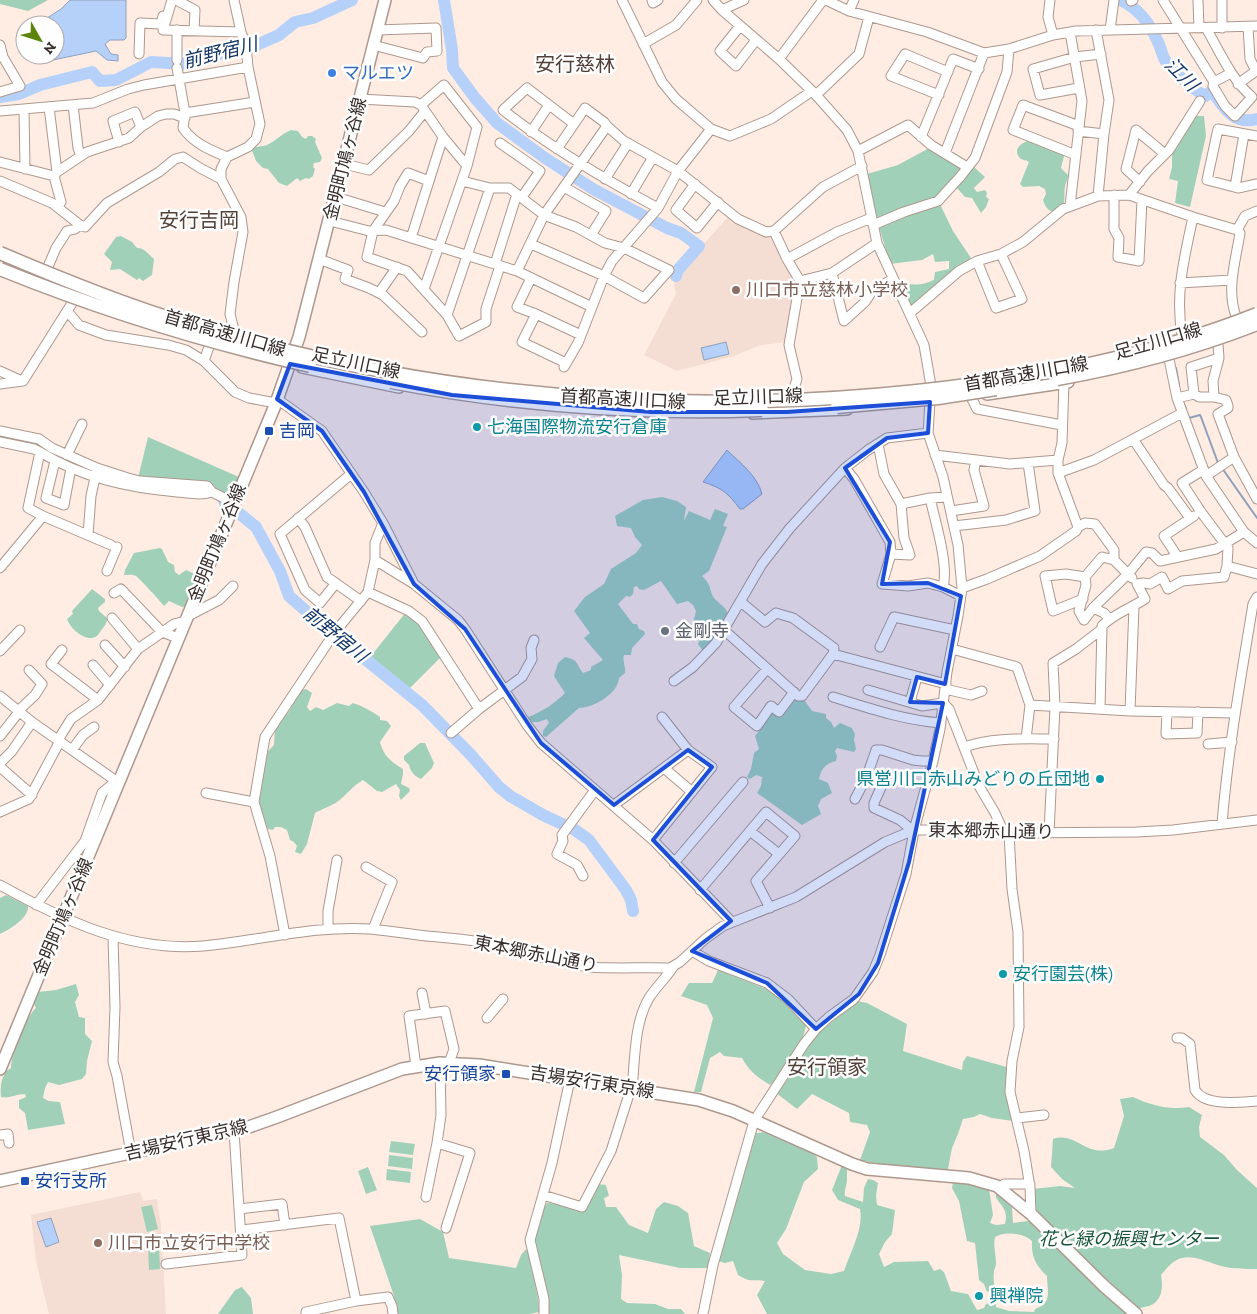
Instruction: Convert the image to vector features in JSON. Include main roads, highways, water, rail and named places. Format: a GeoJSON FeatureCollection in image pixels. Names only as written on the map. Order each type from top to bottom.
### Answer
{"type":"FeatureCollection","features":[{"type":"Feature","properties":{"kind":"highway","name":"首都高速川口線"},"geometry":{"type":"LineString","coordinates":[[0,253],[72,283],[161,315],[332,362],[401,375],[534,394],[667,402],[778,401],[841,398],[1011,379],[1097,362],[1145,350],[1194,336],[1257,314]]}},
{"type":"Feature","properties":{"kind":"highway","name":"首都高速川口線"},"geometry":{"type":"LineString","coordinates":[[0,270],[104,308],[176,331],[268,356],[331,370],[453,394],[663,411],[800,409],[938,398],[1068,377],[1134,363],[1187,349],[1257,324]]}},
{"type":"Feature","properties":{"kind":"main road","name":"金明町鳩ヶ谷線"},"geometry":{"type":"LineString","coordinates":[[0,1069],[62,918],[89,842],[117,782],[186,619],[290,364],[330,221],[385,0]]}},
{"type":"Feature","properties":{"kind":"main road","name":"足立川口線"},"geometry":{"type":"LineString","coordinates":[[0,249],[166,314],[295,350],[379,369],[484,386],[654,399],[791,397],[931,386],[1019,375],[1182,336],[1257,308]]}},
{"type":"Feature","properties":{"kind":"main road","name":"足立川口線"},"geometry":{"type":"LineString","coordinates":[[0,270],[117,317],[237,352],[290,364],[397,387],[452,395],[642,412],[701,414],[877,408],[972,397],[1128,369],[1218,344],[1257,330]]}},
{"type":"Feature","properties":{"kind":"main road","name":"吉場安行東京線"},"geometry":{"type":"LineString","coordinates":[[0,1181],[234,1130],[276,1117],[402,1069],[445,1063],[479,1065],[699,1100],[719,1105],[867,1169],[969,1178],[988,1182],[1001,1189],[1031,1214],[1104,1286],[1136,1314]]}},
{"type":"Feature","properties":{"kind":"water"},"geometry":{"type":"Polygon","coordinates":[[[70,0],[126,0],[126,38],[124,40],[110,40],[105,44],[111,54],[118,55],[118,61],[107,60],[96,51],[65,57],[65,15],[52,15],[70,0]]]}},
{"type":"Feature","properties":{"kind":"water"},"geometry":{"type":"Polygon","coordinates":[[[726,342],[729,354],[704,360],[701,348],[726,342]]]}},
{"type":"Feature","properties":{"kind":"water"},"geometry":{"type":"Polygon","coordinates":[[[727,450],[752,475],[762,494],[743,509],[740,509],[724,492],[715,486],[703,482],[727,450]]]}},
{"type":"Feature","properties":{"kind":"water"},"geometry":{"type":"Polygon","coordinates":[[[51,1218],[59,1242],[46,1247],[37,1222],[51,1218]]]}},
{"type":"Feature","properties":{"kind":"waterway","name":"前野宿川"},"geometry":{"type":"LineString","coordinates":[[0,97],[19,94],[40,85],[92,72],[100,81],[116,80],[151,62],[187,64],[218,54],[252,47],[279,35],[295,22],[313,18],[352,0]]}},
{"type":"Feature","properties":{"kind":"waterway"},"geometry":{"type":"LineString","coordinates":[[444,0],[453,68],[475,98],[497,123],[545,158],[593,189],[667,228],[681,233],[699,246],[677,271],[676,276]]}},
{"type":"Feature","properties":{"kind":"waterway","name":"江川"},"geometry":{"type":"LineString","coordinates":[[1120,0],[1133,7],[1143,17],[1155,35],[1165,60],[1184,80],[1205,96],[1212,91],[1230,114],[1236,118],[1242,120],[1257,119]]}},
{"type":"Feature","properties":{"kind":"waterway"},"geometry":{"type":"LineString","coordinates":[[1176,368],[1179,385]]}},
{"type":"Feature","properties":{"kind":"waterway"},"geometry":{"type":"LineString","coordinates":[[1182,400],[1186,409]]}},
{"type":"Feature","properties":{"kind":"waterway"},"geometry":{"type":"LineString","coordinates":[[1189,418],[1200,415],[1218,463]]}},
{"type":"Feature","properties":{"kind":"waterway","name":"前野宿川"},"geometry":{"type":"LineString","coordinates":[[0,435],[37,444],[70,462],[108,476]]}},
{"type":"Feature","properties":{"kind":"waterway"},"geometry":{"type":"LineString","coordinates":[[1222,468],[1257,518]]}},
{"type":"Feature","properties":{"kind":"waterway","name":"前野宿川"},"geometry":{"type":"LineString","coordinates":[[224,501],[256,527],[280,571],[289,596],[422,705],[499,787],[510,796],[543,815],[575,830],[589,840],[626,890],[631,900],[633,911]]}},
{"type":"Feature","properties":{"kind":"place","name":"マルエツ"},"geometry":{"type":"Point","coordinates":[332,73]}},
{"type":"Feature","properties":{"kind":"place","name":"川口市立慈林小学校"},"geometry":{"type":"Point","coordinates":[736,290]}},
{"type":"Feature","properties":{"kind":"place","name":"七海国際物流安行倉庫"},"geometry":{"type":"Point","coordinates":[477,427]}},
{"type":"Feature","properties":{"kind":"place","name":"吉岡"},"geometry":{"type":"Point","coordinates":[269,431]}},
{"type":"Feature","properties":{"kind":"place","name":"金剛寺"},"geometry":{"type":"Point","coordinates":[665,631]}},
{"type":"Feature","properties":{"kind":"place","name":"県営川口赤山みどりの丘団地"},"geometry":{"type":"Point","coordinates":[1100,779]}},
{"type":"Feature","properties":{"kind":"place","name":"安行園芸(株)"},"geometry":{"type":"Point","coordinates":[1003,974]}},
{"type":"Feature","properties":{"kind":"place","name":"安行領家"},"geometry":{"type":"Point","coordinates":[506,1074]}},
{"type":"Feature","properties":{"kind":"place","name":"安行支所"},"geometry":{"type":"Point","coordinates":[25,1181]}},
{"type":"Feature","properties":{"kind":"place","name":"川口市立安行中学校"},"geometry":{"type":"Point","coordinates":[98,1243]}},
{"type":"Feature","properties":{"kind":"place","name":"興禅院"},"geometry":{"type":"Point","coordinates":[979,1296]}},
{"type":"Feature","properties":{"kind":"district","name":"安行慈林"},"geometry":{"type":"Point","coordinates":[575,64]}},
{"type":"Feature","properties":{"kind":"district","name":"安行吉岡"},"geometry":{"type":"Point","coordinates":[199,220]}},
{"type":"Feature","properties":{"kind":"district","name":"安行領家"},"geometry":{"type":"Point","coordinates":[827,1067]}},
{"type":"Feature","properties":{"kind":"park label","name":"花と緑の振興センター"},"geometry":{"type":"Point","coordinates":[1129,1239]}}]}
